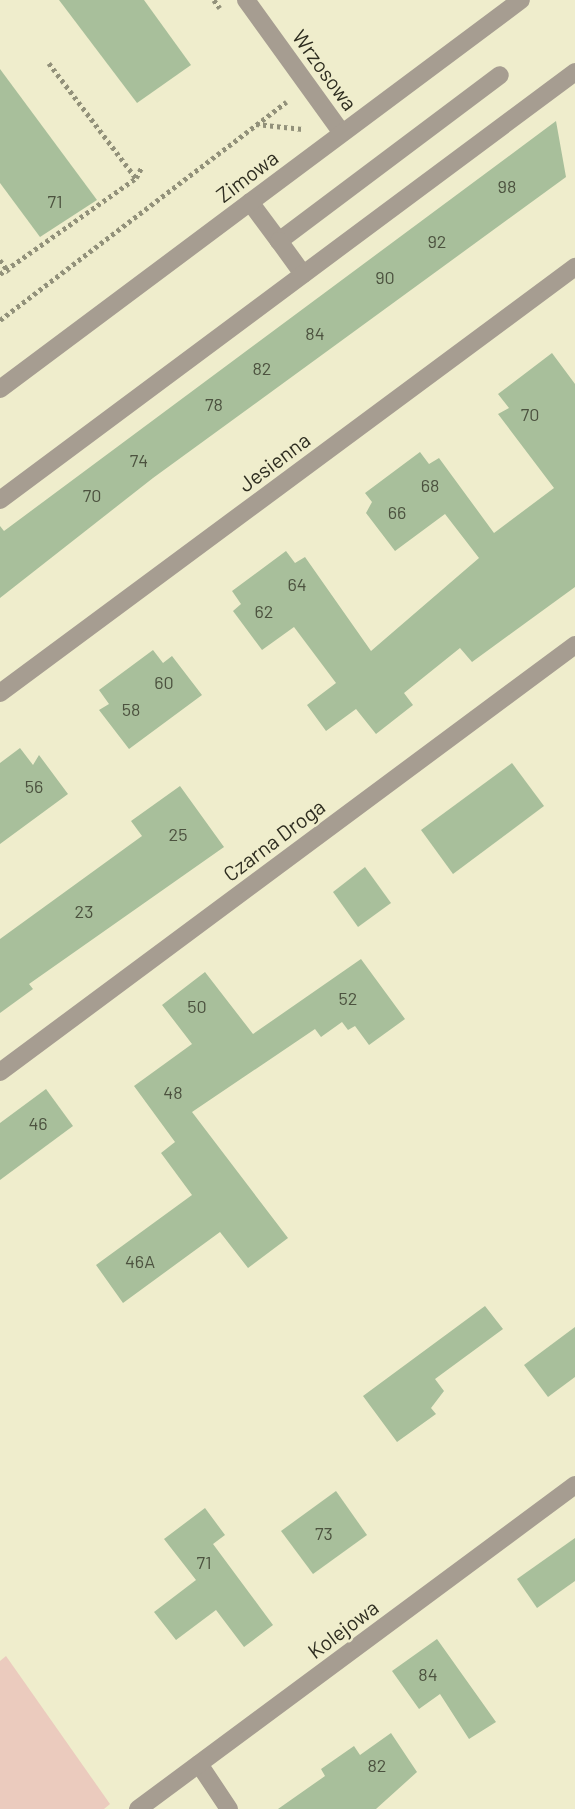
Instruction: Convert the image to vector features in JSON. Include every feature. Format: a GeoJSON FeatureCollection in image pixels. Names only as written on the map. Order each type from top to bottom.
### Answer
{"type":"FeatureCollection","features":[{"type":"Feature","properties":{"kind":"street","name":"Wrzosowa"},"geometry":{"type":"LineString","coordinates":[[246,0],[342,133]]}},
{"type":"Feature","properties":{"kind":"street","name":"Zimowa"},"geometry":{"type":"LineString","coordinates":[[0,389],[522,0]]}},
{"type":"Feature","properties":{"kind":"street"},"geometry":{"type":"LineString","coordinates":[[0,499],[575,72]]}},
{"type":"Feature","properties":{"kind":"street"},"geometry":{"type":"LineString","coordinates":[[279,241],[500,75]]}},
{"type":"Feature","properties":{"kind":"street"},"geometry":{"type":"LineString","coordinates":[[250,202],[303,274]]}},
{"type":"Feature","properties":{"kind":"street","name":"Jesienna"},"geometry":{"type":"LineString","coordinates":[[0,694],[575,267]]}},
{"type":"Feature","properties":{"kind":"street","name":"Czarna Droga"},"geometry":{"type":"LineString","coordinates":[[0,1072],[575,645]]}},
{"type":"Feature","properties":{"kind":"street","name":"Kolejowa"},"geometry":{"type":"LineString","coordinates":[[138,1809],[575,1485]]}},
{"type":"Feature","properties":{"kind":"street"},"geometry":{"type":"LineString","coordinates":[[199,1764],[229,1809]]}},
{"type":"Feature","properties":{"kind":"path"},"geometry":{"type":"LineString","coordinates":[[49,63],[136,178]]}},
{"type":"Feature","properties":{"kind":"path"},"geometry":{"type":"LineString","coordinates":[[0,320],[308,86]]}},
{"type":"Feature","properties":{"kind":"path"},"geometry":{"type":"LineString","coordinates":[[0,274],[9,272],[136,178],[142,166]]}},
{"type":"Feature","properties":{"kind":"path"},"geometry":{"type":"LineString","coordinates":[[0,260],[9,272]]}},
{"type":"Feature","properties":{"kind":"shaded area"},"geometry":{"type":"Polygon","coordinates":[[[6,1656],[110,1804],[104,1809],[0,1809],[0,1661],[6,1656]]]}},
{"type":"Feature","properties":{"kind":"building"},"geometry":{"type":"Polygon","coordinates":[[[59,0],[144,0],[191,65],[137,103],[59,0]]]}},
{"type":"Feature","properties":{"kind":"building"},"geometry":{"type":"Polygon","coordinates":[[[0,69],[97,200],[40,237],[0,183],[0,69]]]}},
{"type":"Feature","properties":{"kind":"building"},"geometry":{"type":"Polygon","coordinates":[[[556,121],[566,177],[153,478],[0,598],[0,526],[4,531],[556,121]]]}},
{"type":"Feature","properties":{"kind":"building"},"geometry":{"type":"Polygon","coordinates":[[[552,353],[575,384],[575,587],[472,662],[460,648],[404,693],[413,705],[376,734],[356,709],[326,731],[307,705],[336,683],[294,627],[262,650],[233,611],[241,604],[232,591],[286,551],[295,563],[305,557],[371,651],[479,558],[445,514],[395,551],[366,513],[372,502],[365,493],[420,452],[429,464],[439,458],[494,533],[554,488],[498,414],[509,408],[498,394],[552,353]]]}},
{"type":"Feature","properties":{"kind":"building"},"geometry":{"type":"Polygon","coordinates":[[[153,650],[163,663],[172,656],[202,695],[129,749],[99,710],[109,704],[99,690],[153,650]]]}},
{"type":"Feature","properties":{"kind":"building"},"geometry":{"type":"Polygon","coordinates":[[[20,748],[33,765],[39,755],[68,794],[0,844],[0,763],[20,748]]]}},
{"type":"Feature","properties":{"kind":"building"},"geometry":{"type":"Polygon","coordinates":[[[512,763],[544,806],[453,874],[421,830],[512,763]]]}},
{"type":"Feature","properties":{"kind":"building"},"geometry":{"type":"Polygon","coordinates":[[[180,786],[224,847],[29,984],[33,989],[0,1013],[0,939],[142,836],[131,821],[180,786]]]}},
{"type":"Feature","properties":{"kind":"building"},"geometry":{"type":"Polygon","coordinates":[[[365,867],[391,903],[358,927],[333,892],[365,867]]]}},
{"type":"Feature","properties":{"kind":"building"},"geometry":{"type":"Polygon","coordinates":[[[361,959],[405,1019],[369,1045],[355,1026],[348,1030],[342,1022],[321,1037],[315,1029],[192,1112],[288,1238],[248,1268],[220,1232],[123,1303],[96,1265],[192,1195],[161,1153],[175,1142],[134,1086],[192,1044],[162,1005],[205,972],[253,1034],[361,959]]]}},
{"type":"Feature","properties":{"kind":"building"},"geometry":{"type":"Polygon","coordinates":[[[46,1089],[73,1126],[0,1180],[0,1123],[46,1089]]]}},
{"type":"Feature","properties":{"kind":"building"},"geometry":{"type":"Polygon","coordinates":[[[485,1306],[503,1329],[435,1379],[444,1391],[431,1408],[436,1414],[397,1442],[363,1396],[485,1306]]]}},
{"type":"Feature","properties":{"kind":"building"},"geometry":{"type":"Polygon","coordinates":[[[575,1327],[575,1377],[548,1397],[524,1365],[575,1327]]]}},
{"type":"Feature","properties":{"kind":"building"},"geometry":{"type":"Polygon","coordinates":[[[336,1491],[367,1535],[313,1574],[281,1531],[336,1491]]]}},
{"type":"Feature","properties":{"kind":"building"},"geometry":{"type":"Polygon","coordinates":[[[205,1508],[225,1535],[213,1544],[273,1625],[244,1647],[216,1610],[176,1640],[154,1612],[196,1580],[164,1539],[205,1508]]]}},
{"type":"Feature","properties":{"kind":"building"},"geometry":{"type":"Polygon","coordinates":[[[575,1538],[575,1581],[537,1608],[517,1579],[575,1538]]]}},
{"type":"Feature","properties":{"kind":"building"},"geometry":{"type":"Polygon","coordinates":[[[437,1639],[496,1722],[469,1739],[440,1694],[419,1709],[392,1671],[437,1639]]]}},
{"type":"Feature","properties":{"kind":"building"},"geometry":{"type":"Polygon","coordinates":[[[391,1733],[417,1772],[376,1809],[278,1809],[325,1776],[321,1769],[354,1746],[360,1755],[391,1733]]]}}]}
